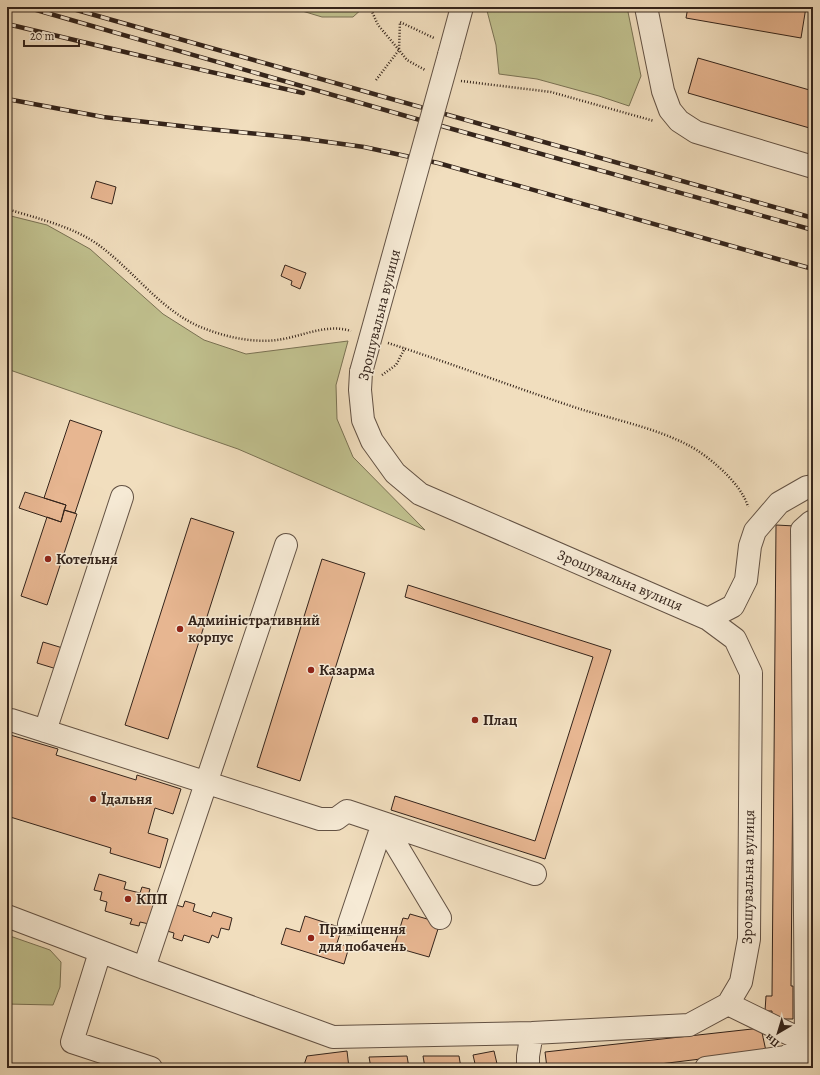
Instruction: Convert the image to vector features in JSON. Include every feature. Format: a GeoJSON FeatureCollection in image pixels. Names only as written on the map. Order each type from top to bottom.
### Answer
{"type":"FeatureCollection","features":[{"type":"Feature","properties":{"kind":"street","name":"Зрошувальна вулиця"},"geometry":{"type":"LineString","coordinates":[[462,7],[361,372],[360,390],[363,420],[372,441],[395,473],[420,494],[708,619],[735,639],[751,673],[749,939],[741,982],[728,1004]]}},
{"type":"Feature","properties":{"kind":"street"},"geometry":{"type":"LineString","coordinates":[[646,7],[663,91],[670,110],[679,121],[696,132],[813,167]]}},
{"type":"Feature","properties":{"kind":"street"},"geometry":{"type":"LineString","coordinates":[[708,619],[733,606],[746,580],[750,546],[755,530],[779,503],[813,486]]}},
{"type":"Feature","properties":{"kind":"street"},"geometry":{"type":"LineString","coordinates":[[45,731],[122,496]]}},
{"type":"Feature","properties":{"kind":"street"},"geometry":{"type":"LineString","coordinates":[[809,1068],[810,1044],[802,530],[813,522]]}},
{"type":"Feature","properties":{"kind":"street"},"geometry":{"type":"LineString","coordinates":[[144,968],[286,545]]}},
{"type":"Feature","properties":{"kind":"street"},"geometry":{"type":"LineString","coordinates":[[7,720],[11,720],[320,819],[336,819],[347,811],[536,874]]}},
{"type":"Feature","properties":{"kind":"street"},"geometry":{"type":"LineString","coordinates":[[383,823],[440,918]]}},
{"type":"Feature","properties":{"kind":"street"},"geometry":{"type":"LineString","coordinates":[[349,924],[383,823]]}},
{"type":"Feature","properties":{"kind":"street"},"geometry":{"type":"LineString","coordinates":[[7,916],[100,952],[333,1037],[532,1034],[689,1025],[728,1004],[810,1044]]}},
{"type":"Feature","properties":{"kind":"street"},"geometry":{"type":"LineString","coordinates":[[100,952],[72,1042],[151,1068]]}},
{"type":"Feature","properties":{"kind":"street"},"geometry":{"type":"LineString","coordinates":[[528,1068],[528,1056],[532,1034]]}},
{"type":"Feature","properties":{"kind":"street"},"geometry":{"type":"LineString","coordinates":[[706,1068],[786,1057],[810,1044]]}},
{"type":"Feature","properties":{"kind":"path"},"geometry":{"type":"LineString","coordinates":[[370,7],[378,25],[407,60],[431,74]]}},
{"type":"Feature","properties":{"kind":"path"},"geometry":{"type":"LineString","coordinates":[[376,80],[399,50],[400,22],[450,51]]}},
{"type":"Feature","properties":{"kind":"path"},"geometry":{"type":"LineString","coordinates":[[460,81],[550,92],[658,122]]}},
{"type":"Feature","properties":{"kind":"path"},"geometry":{"type":"LineString","coordinates":[[7,209],[52,223],[98,244],[176,313],[189,322],[222,335],[250,341],[278,340],[320,330],[346,329],[353,332]]}},
{"type":"Feature","properties":{"kind":"path"},"geometry":{"type":"LineString","coordinates":[[383,341],[580,409],[666,436],[689,446],[707,457],[732,480],[747,501],[755,530]]}},
{"type":"Feature","properties":{"kind":"path"},"geometry":{"type":"LineString","coordinates":[[396,365],[405,348]]}},
{"type":"Feature","properties":{"kind":"green space"},"geometry":{"type":"Polygon","coordinates":[[[289,7],[364,7],[353,17],[322,17],[289,7]]]}},
{"type":"Feature","properties":{"kind":"green space"},"geometry":{"type":"Polygon","coordinates":[[[486,7],[627,7],[641,76],[629,106],[537,79],[499,74],[496,45],[486,7]]]}},
{"type":"Feature","properties":{"kind":"green space"},"geometry":{"type":"Polygon","coordinates":[[[7,215],[47,225],[90,249],[163,314],[204,340],[246,354],[348,341],[336,385],[337,419],[353,457],[425,530],[238,449],[7,369],[7,215]]]}},
{"type":"Feature","properties":{"kind":"green space"},"geometry":{"type":"Polygon","coordinates":[[[7,935],[50,950],[61,962],[60,987],[53,1005],[7,1004],[7,935]]]}},
{"type":"Feature","properties":{"kind":"building"},"geometry":{"type":"Polygon","coordinates":[[[688,7],[806,7],[801,38],[686,18],[688,7]]]}},
{"type":"Feature","properties":{"kind":"building"},"geometry":{"type":"Polygon","coordinates":[[[698,58],[813,91],[813,129],[688,93],[698,58]]]}},
{"type":"Feature","properties":{"kind":"building"},"geometry":{"type":"Polygon","coordinates":[[[96,181],[116,187],[112,204],[91,198],[96,181]]]}},
{"type":"Feature","properties":{"kind":"building"},"geometry":{"type":"Polygon","coordinates":[[[285,265],[306,273],[300,289],[291,285],[292,281],[281,276],[285,265]]]}},
{"type":"Feature","properties":{"kind":"building"},"geometry":{"type":"Polygon","coordinates":[[[70,420],[102,431],[75,513],[64,510],[66,505],[44,498],[70,420]]]}},
{"type":"Feature","properties":{"kind":"building"},"geometry":{"type":"Polygon","coordinates":[[[25,492],[66,505],[61,522],[19,508],[25,492]]]}},
{"type":"Feature","properties":{"kind":"building","name":"Котельня"},"geometry":{"type":"Polygon","coordinates":[[[64,510],[77,514],[47,605],[21,596],[47,517],[61,522],[64,510]]]}},
{"type":"Feature","properties":{"kind":"building","name":"Адмиіністративний корпус"},"geometry":{"type":"Polygon","coordinates":[[[191,518],[234,532],[168,739],[125,725],[191,518]]]}},
{"type":"Feature","properties":{"kind":"building"},"geometry":{"type":"Polygon","coordinates":[[[776,525],[795,526],[791,986],[793,986],[793,1019],[772,1019],[772,1011],[765,1011],[766,996],[772,996],[776,525]]]}},
{"type":"Feature","properties":{"kind":"building","name":"Казарма"},"geometry":{"type":"Polygon","coordinates":[[[322,559],[365,573],[300,781],[257,767],[322,559]]]}},
{"type":"Feature","properties":{"kind":"building"},"geometry":{"type":"Polygon","coordinates":[[[408,585],[611,650],[545,859],[391,810],[395,796],[535,841],[593,657],[405,597],[408,585]]]}},
{"type":"Feature","properties":{"kind":"building"},"geometry":{"type":"Polygon","coordinates":[[[43,642],[66,649],[60,670],[37,663],[43,642]]]}},
{"type":"Feature","properties":{"kind":"building","name":"Їдальня"},"geometry":{"type":"Polygon","coordinates":[[[7,734],[58,749],[56,755],[136,780],[137,775],[181,789],[173,814],[155,808],[148,833],[168,839],[160,868],[110,853],[111,848],[7,816],[7,734]]]}},
{"type":"Feature","properties":{"kind":"building","name":"КПП"},"geometry":{"type":"Polygon","coordinates":[[[99,874],[126,882],[124,889],[140,893],[142,887],[150,889],[148,896],[157,899],[149,924],[140,922],[139,926],[130,924],[132,919],[105,911],[107,902],[100,900],[102,892],[94,890],[99,874]]]}},
{"type":"Feature","properties":{"kind":"building","name":"КПП"},"geometry":{"type":"Polygon","coordinates":[[[185,901],[195,904],[193,911],[211,917],[213,912],[232,918],[229,930],[221,928],[218,938],[212,935],[209,943],[184,935],[182,941],[173,938],[174,933],[167,931],[176,905],[183,907],[185,901]]]}},
{"type":"Feature","properties":{"kind":"building"},"geometry":{"type":"Polygon","coordinates":[[[410,914],[434,921],[433,927],[438,929],[429,957],[394,947],[403,918],[408,919],[410,914]]]}},
{"type":"Feature","properties":{"kind":"building","name":"Приміщення для побачень"},"geometry":{"type":"Polygon","coordinates":[[[305,916],[342,928],[337,943],[349,947],[344,964],[281,944],[286,928],[300,932],[305,916]]]}},
{"type":"Feature","properties":{"kind":"building"},"geometry":{"type":"Polygon","coordinates":[[[761,1028],[766,1051],[627,1068],[547,1068],[545,1052],[761,1028]]]}},
{"type":"Feature","properties":{"kind":"building"},"geometry":{"type":"Polygon","coordinates":[[[347,1051],[349,1068],[303,1068],[307,1056],[347,1051]]]}},
{"type":"Feature","properties":{"kind":"building"},"geometry":{"type":"Polygon","coordinates":[[[494,1051],[498,1068],[476,1068],[473,1055],[494,1051]]]}},
{"type":"Feature","properties":{"kind":"building"},"geometry":{"type":"Polygon","coordinates":[[[407,1056],[409,1068],[371,1068],[369,1057],[407,1056]]]}},
{"type":"Feature","properties":{"kind":"building"},"geometry":{"type":"Polygon","coordinates":[[[423,1056],[459,1056],[461,1068],[425,1068],[423,1056]]]}},
{"type":"Feature","properties":{"kind":"building"},"geometry":{"type":"Polygon","coordinates":[[[801,1065],[801,1068],[778,1068],[801,1065]]]}},
{"type":"Feature","properties":{"kind":"railway"},"geometry":{"type":"LineString","coordinates":[[26,7],[413,118],[813,230]]}},
{"type":"Feature","properties":{"kind":"railway"},"geometry":{"type":"LineString","coordinates":[[66,7],[813,218]]}},
{"type":"Feature","properties":{"kind":"railway"},"geometry":{"type":"LineString","coordinates":[[7,24],[303,93]]}},
{"type":"Feature","properties":{"kind":"railway"},"geometry":{"type":"LineString","coordinates":[[7,99],[103,117],[299,138],[364,147],[438,163],[813,269]]}},
{"type":"Feature","properties":{"kind":"place","name":"Котельня"},"geometry":{"type":"Point","coordinates":[48,559]}},
{"type":"Feature","properties":{"kind":"place","name":"Адмиіністративний корпус"},"geometry":{"type":"Point","coordinates":[180,629]}},
{"type":"Feature","properties":{"kind":"place","name":"Казарма"},"geometry":{"type":"Point","coordinates":[311,670]}},
{"type":"Feature","properties":{"kind":"place","name":"Плац"},"geometry":{"type":"Point","coordinates":[475,720]}},
{"type":"Feature","properties":{"kind":"place","name":"Їдальня"},"geometry":{"type":"Point","coordinates":[93,799]}},
{"type":"Feature","properties":{"kind":"place","name":"КПП"},"geometry":{"type":"Point","coordinates":[128,899]}},
{"type":"Feature","properties":{"kind":"place","name":"Приміщення для побачень"},"geometry":{"type":"Point","coordinates":[311,938]}}]}
